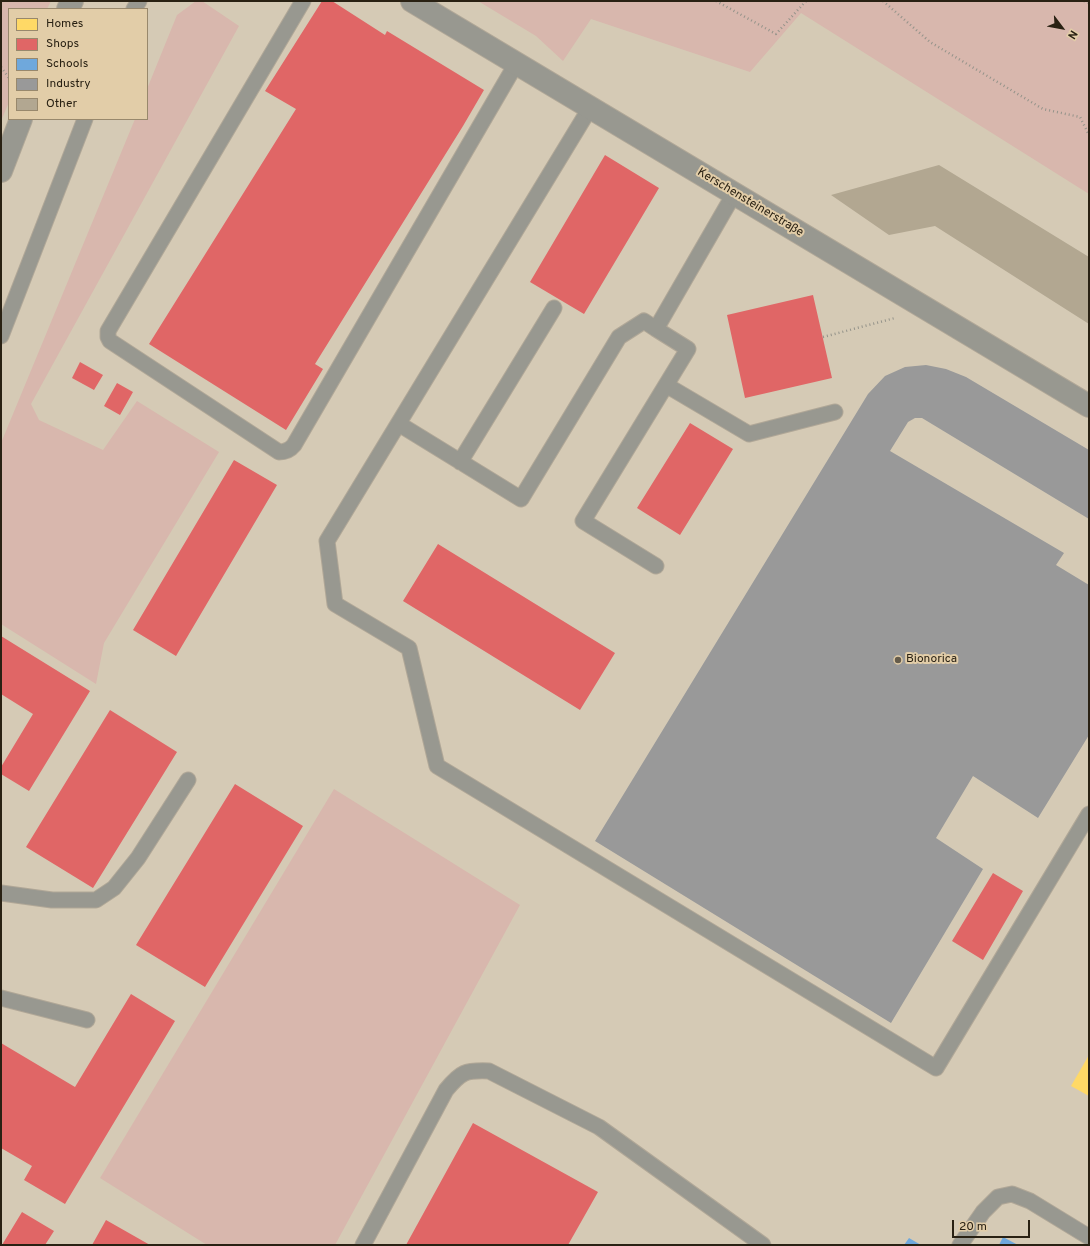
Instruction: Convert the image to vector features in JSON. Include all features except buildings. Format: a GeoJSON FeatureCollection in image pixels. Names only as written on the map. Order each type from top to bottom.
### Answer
{"type":"FeatureCollection","features":[{"type":"Feature","properties":{"kind":"street","name":"Kerschensteinerstraße"},"geometry":{"type":"LineString","coordinates":[[412,1],[1089,406]]}},
{"type":"Feature","properties":{"kind":"street"},"geometry":{"type":"LineString","coordinates":[[1,171],[21,120]]}},
{"type":"Feature","properties":{"kind":"lane"},"geometry":{"type":"LineString","coordinates":[[303,1],[108,331],[110,342],[279,452],[289,450],[294,445],[516,64]]}},
{"type":"Feature","properties":{"kind":"lane"},"geometry":{"type":"LineString","coordinates":[[590,108],[327,541],[335,604],[409,648],[437,766],[936,1068],[1089,814]]}},
{"type":"Feature","properties":{"kind":"lane"},"geometry":{"type":"LineString","coordinates":[[1,336],[85,120]]}},
{"type":"Feature","properties":{"kind":"lane"},"geometry":{"type":"LineString","coordinates":[[656,329],[734,194]]}},
{"type":"Feature","properties":{"kind":"lane"},"geometry":{"type":"LineString","coordinates":[[460,462],[554,308]]}},
{"type":"Feature","properties":{"kind":"lane"},"geometry":{"type":"LineString","coordinates":[[399,424],[521,499],[619,337],[644,321],[688,349],[583,521],[656,566]]}},
{"type":"Feature","properties":{"kind":"lane"},"geometry":{"type":"LineString","coordinates":[[666,385],[749,434],[835,412]]}},
{"type":"Feature","properties":{"kind":"lane"},"geometry":{"type":"LineString","coordinates":[[1,893],[52,900],[96,900],[114,888],[138,858],[188,780]]}},
{"type":"Feature","properties":{"kind":"lane"},"geometry":{"type":"LineString","coordinates":[[1,998],[87,1020]]}},
{"type":"Feature","properties":{"kind":"lane"},"geometry":{"type":"LineString","coordinates":[[363,1245],[446,1090],[456,1078],[470,1071],[489,1071],[599,1127],[763,1245]]}},
{"type":"Feature","properties":{"kind":"lane"},"geometry":{"type":"LineString","coordinates":[[960,1245],[983,1212],[998,1197],[1012,1194],[1030,1201],[1089,1237]]}},
{"type":"Feature","properties":{"kind":"path"},"geometry":{"type":"LineString","coordinates":[[716,1],[776,34],[806,1]]}},
{"type":"Feature","properties":{"kind":"path"},"geometry":{"type":"LineString","coordinates":[[884,1],[930,42],[1043,109],[1080,117],[1089,135]]}},
{"type":"Feature","properties":{"kind":"path"},"geometry":{"type":"LineString","coordinates":[[1084,1],[1089,3]]}},
{"type":"Feature","properties":{"kind":"path"},"geometry":{"type":"LineString","coordinates":[[1,67],[8,77]]}},
{"type":"Feature","properties":{"kind":"path"},"geometry":{"type":"LineString","coordinates":[[823,337],[928,309]]}},
{"type":"Feature","properties":{"kind":"shaded area"},"geometry":{"type":"Polygon","coordinates":[[[1,1],[51,1],[48,8],[8,8],[8,104],[1,121],[1,1]]]}},
{"type":"Feature","properties":{"kind":"shaded area"},"geometry":{"type":"Polygon","coordinates":[[[196,1],[202,1],[239,26],[31,404],[39,420],[103,450],[137,401],[219,452],[104,643],[96,684],[1,624],[1,443],[135,120],[148,120],[148,87],[177,15],[196,1]]]}},
{"type":"Feature","properties":{"kind":"shaded area"},"geometry":{"type":"Polygon","coordinates":[[[478,1],[1089,1],[1089,194],[801,13],[750,72],[591,19],[563,61],[536,36],[478,1]]]}},
{"type":"Feature","properties":{"kind":"shaded area"},"geometry":{"type":"Polygon","coordinates":[[[334,789],[520,905],[335,1245],[207,1245],[100,1178],[334,789]]]}},
{"type":"Feature","properties":{"kind":"place","name":"Bionorica"},"geometry":{"type":"Point","coordinates":[898,660]}}]}
